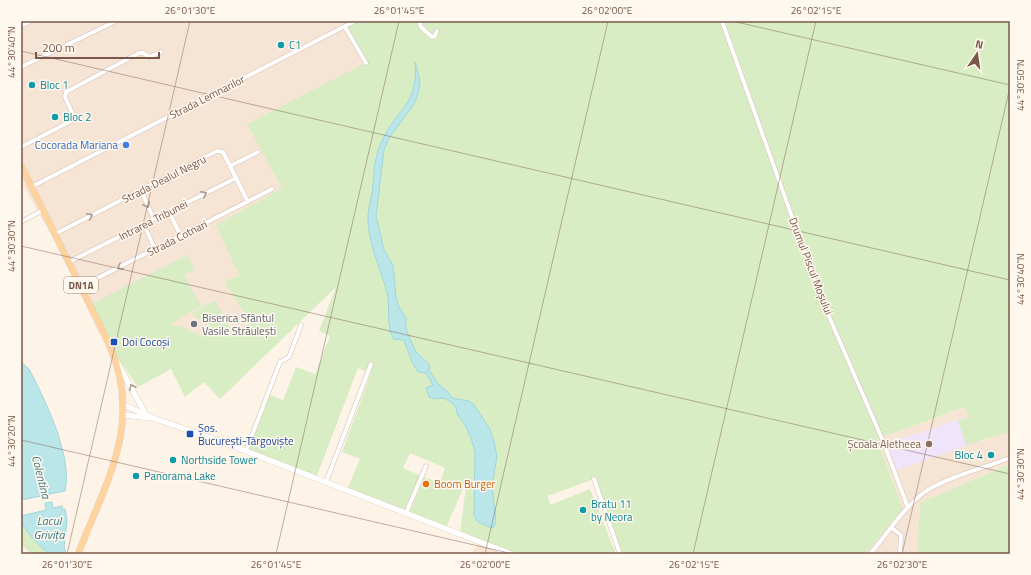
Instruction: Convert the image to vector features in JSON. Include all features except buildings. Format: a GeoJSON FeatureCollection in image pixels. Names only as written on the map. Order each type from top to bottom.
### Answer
{"type":"FeatureCollection","features":[{"type":"Feature","properties":{"kind":"main road","name":"DN1A"},"geometry":{"type":"LineString","coordinates":[[21,165],[82,286],[117,362],[123,388],[124,415],[117,457],[78,553]]}},
{"type":"Feature","properties":{"kind":"main road"},"geometry":{"type":"LineString","coordinates":[[117,362],[145,413]]}},
{"type":"Feature","properties":{"kind":"main road"},"geometry":{"type":"LineString","coordinates":[[124,405],[145,413],[153,418]]}},
{"type":"Feature","properties":{"kind":"main road"},"geometry":{"type":"LineString","coordinates":[[124,415],[153,418],[191,430],[406,513],[501,552],[511,554]]}},
{"type":"Feature","properties":{"kind":"street"},"geometry":{"type":"LineString","coordinates":[[21,26],[31,21]]}},
{"type":"Feature","properties":{"kind":"street"},"geometry":{"type":"LineString","coordinates":[[21,67],[116,21]]}},
{"type":"Feature","properties":{"kind":"street","name":"Strada Lemnarilor"},"geometry":{"type":"LineString","coordinates":[[32,187],[355,21]]}},
{"type":"Feature","properties":{"kind":"street"},"geometry":{"type":"LineString","coordinates":[[419,21],[421,27],[432,37],[435,36],[437,31]]}},
{"type":"Feature","properties":{"kind":"street","name":"Drumul Piscul Moșului"},"geometry":{"type":"LineString","coordinates":[[722,21],[821,298],[883,441],[908,508]]}},
{"type":"Feature","properties":{"kind":"street"},"geometry":{"type":"LineString","coordinates":[[345,27],[366,63]]}},
{"type":"Feature","properties":{"kind":"street"},"geometry":{"type":"LineString","coordinates":[[21,148],[76,119],[65,97],[66,92],[139,53],[143,53],[150,57],[161,52]]}},
{"type":"Feature","properties":{"kind":"street","name":"Strada Dealul Negru"},"geometry":{"type":"LineString","coordinates":[[55,234],[217,151],[223,152],[248,202]]}},
{"type":"Feature","properties":{"kind":"street"},"geometry":{"type":"LineString","coordinates":[[230,166],[258,152]]}},
{"type":"Feature","properties":{"kind":"street","name":"Intrarea Tribunei"},"geometry":{"type":"LineString","coordinates":[[69,262],[236,178]]}},
{"type":"Feature","properties":{"kind":"street","name":"Strada Cotnari"},"geometry":{"type":"LineString","coordinates":[[82,286],[272,189]]}},
{"type":"Feature","properties":{"kind":"street"},"geometry":{"type":"LineString","coordinates":[[141,191],[154,219]]}},
{"type":"Feature","properties":{"kind":"street"},"geometry":{"type":"LineString","coordinates":[[21,222],[43,210]]}},
{"type":"Feature","properties":{"kind":"street"},"geometry":{"type":"LineString","coordinates":[[169,212],[181,236]]}},
{"type":"Feature","properties":{"kind":"street"},"geometry":{"type":"LineString","coordinates":[[144,225],[155,249]]}},
{"type":"Feature","properties":{"kind":"street"},"geometry":{"type":"LineString","coordinates":[[246,451],[280,362],[289,357],[301,325]]}},
{"type":"Feature","properties":{"kind":"street"},"geometry":{"type":"LineString","coordinates":[[326,482],[371,364]]}},
{"type":"Feature","properties":{"kind":"street"},"geometry":{"type":"LineString","coordinates":[[870,554],[908,508],[923,493],[938,485],[1010,458]]}},
{"type":"Feature","properties":{"kind":"street"},"geometry":{"type":"LineString","coordinates":[[406,513],[426,466]]}},
{"type":"Feature","properties":{"kind":"street"},"geometry":{"type":"LineString","coordinates":[[594,479],[620,554]]}},
{"type":"Feature","properties":{"kind":"street"},"geometry":{"type":"LineString","coordinates":[[892,528],[901,535],[900,554]]}},
{"type":"Feature","properties":{"kind":"shaded area"},"geometry":{"type":"Polygon","coordinates":[[[21,21],[342,21],[366,63],[282,188],[239,275],[224,282],[252,322],[234,335],[229,324],[192,313],[208,325],[200,336],[186,328],[91,304],[21,182],[21,21]]]}},
{"type":"Feature","properties":{"kind":"shaded area"},"geometry":{"type":"Polygon","coordinates":[[[966,407],[978,442],[1010,432],[1010,464],[920,503],[917,554],[866,554],[903,509],[877,439],[966,407]]]}},
{"type":"Feature","properties":{"kind":"shaded area","name":"Școala Aletheea"},"geometry":{"type":"Polygon","coordinates":[[[962,418],[971,444],[897,470],[887,444],[962,418]]]}},
{"type":"Feature","properties":{"kind":"shaded area"},"geometry":{"type":"Polygon","coordinates":[[[479,543],[506,554],[471,554],[479,543]]]}},
{"type":"Feature","properties":{"kind":"green space"},"geometry":{"type":"Polygon","coordinates":[[[342,21],[1010,21],[1010,432],[966,445],[958,421],[969,417],[965,407],[877,439],[903,509],[866,554],[621,554],[594,479],[548,496],[550,505],[590,489],[616,554],[511,554],[460,533],[467,479],[446,528],[409,514],[424,477],[440,483],[445,468],[410,453],[403,468],[422,476],[406,513],[347,490],[360,459],[342,452],[371,373],[358,368],[316,478],[246,451],[267,394],[283,400],[296,367],[315,374],[330,336],[319,331],[336,287],[220,399],[204,382],[185,397],[171,369],[138,387],[113,352],[91,304],[187,255],[195,270],[184,275],[201,306],[170,324],[186,328],[200,336],[207,325],[192,313],[215,300],[234,335],[251,322],[224,282],[239,275],[216,225],[282,188],[247,124],[365,63],[342,21]]]}},
{"type":"Feature","properties":{"kind":"green space"},"geometry":{"type":"Polygon","coordinates":[[[1010,464],[1010,554],[917,554],[920,503],[1010,464]]]}},
{"type":"Feature","properties":{"kind":"green space"},"geometry":{"type":"Polygon","coordinates":[[[21,519],[28,531],[49,554],[31,554],[21,544],[21,519]]]}},
{"type":"Feature","properties":{"kind":"water"},"geometry":{"type":"Polygon","coordinates":[[[415,62],[420,81],[418,94],[414,104],[389,138],[384,150],[376,216],[384,250],[393,265],[398,305],[406,318],[406,328],[416,352],[430,365],[429,370],[438,384],[447,391],[452,398],[469,401],[474,405],[490,429],[497,456],[492,486],[496,521],[494,527],[492,528],[478,522],[474,516],[475,452],[465,425],[457,414],[456,407],[451,402],[443,398],[436,399],[429,397],[426,388],[433,385],[426,373],[418,372],[412,362],[404,340],[394,339],[391,334],[387,292],[374,254],[368,225],[368,215],[373,189],[377,153],[387,131],[410,98],[415,77],[415,62]]]}},
{"type":"Feature","properties":{"kind":"water","name":"Colentina"},"geometry":{"type":"Polygon","coordinates":[[[21,362],[29,369],[50,412],[65,462],[65,491],[49,494],[49,499],[42,500],[41,496],[21,500],[21,362]]]}},
{"type":"Feature","properties":{"kind":"water","name":"Lacul Grivița"},"geometry":{"type":"Polygon","coordinates":[[[52,502],[53,508],[62,506],[62,509],[65,509],[67,520],[64,547],[66,554],[49,554],[27,532],[22,521],[21,516],[46,510],[45,503],[52,502]]]}},
{"type":"Feature","properties":{"kind":"place","name":"C1"},"geometry":{"type":"Point","coordinates":[281,45]}},
{"type":"Feature","properties":{"kind":"place","name":"Bloc 1"},"geometry":{"type":"Point","coordinates":[32,85]}},
{"type":"Feature","properties":{"kind":"place","name":"Bloc 2"},"geometry":{"type":"Point","coordinates":[55,117]}},
{"type":"Feature","properties":{"kind":"place","name":"Cocorada Mariana"},"geometry":{"type":"Point","coordinates":[126,145]}},
{"type":"Feature","properties":{"kind":"place","name":"Biserica Sfântul Vasile Străulești"},"geometry":{"type":"Point","coordinates":[194,324]}},
{"type":"Feature","properties":{"kind":"place","name":"Doi Cocoși"},"geometry":{"type":"Point","coordinates":[114,342]}},
{"type":"Feature","properties":{"kind":"place","name":"Șos. București-Târgoviște"},"geometry":{"type":"Point","coordinates":[190,434]}},
{"type":"Feature","properties":{"kind":"place","name":"Școala Aletheea"},"geometry":{"type":"Point","coordinates":[929,444]}},
{"type":"Feature","properties":{"kind":"place","name":"Bloc 4"},"geometry":{"type":"Point","coordinates":[991,455]}},
{"type":"Feature","properties":{"kind":"place","name":"Northside Tower"},"geometry":{"type":"Point","coordinates":[173,460]}},
{"type":"Feature","properties":{"kind":"place","name":"Panorama Lake"},"geometry":{"type":"Point","coordinates":[136,476]}},
{"type":"Feature","properties":{"kind":"place","name":"Boom Burger"},"geometry":{"type":"Point","coordinates":[426,484]}},
{"type":"Feature","properties":{"kind":"place","name":"Bratu 11 by Neora"},"geometry":{"type":"Point","coordinates":[583,510]}}]}
